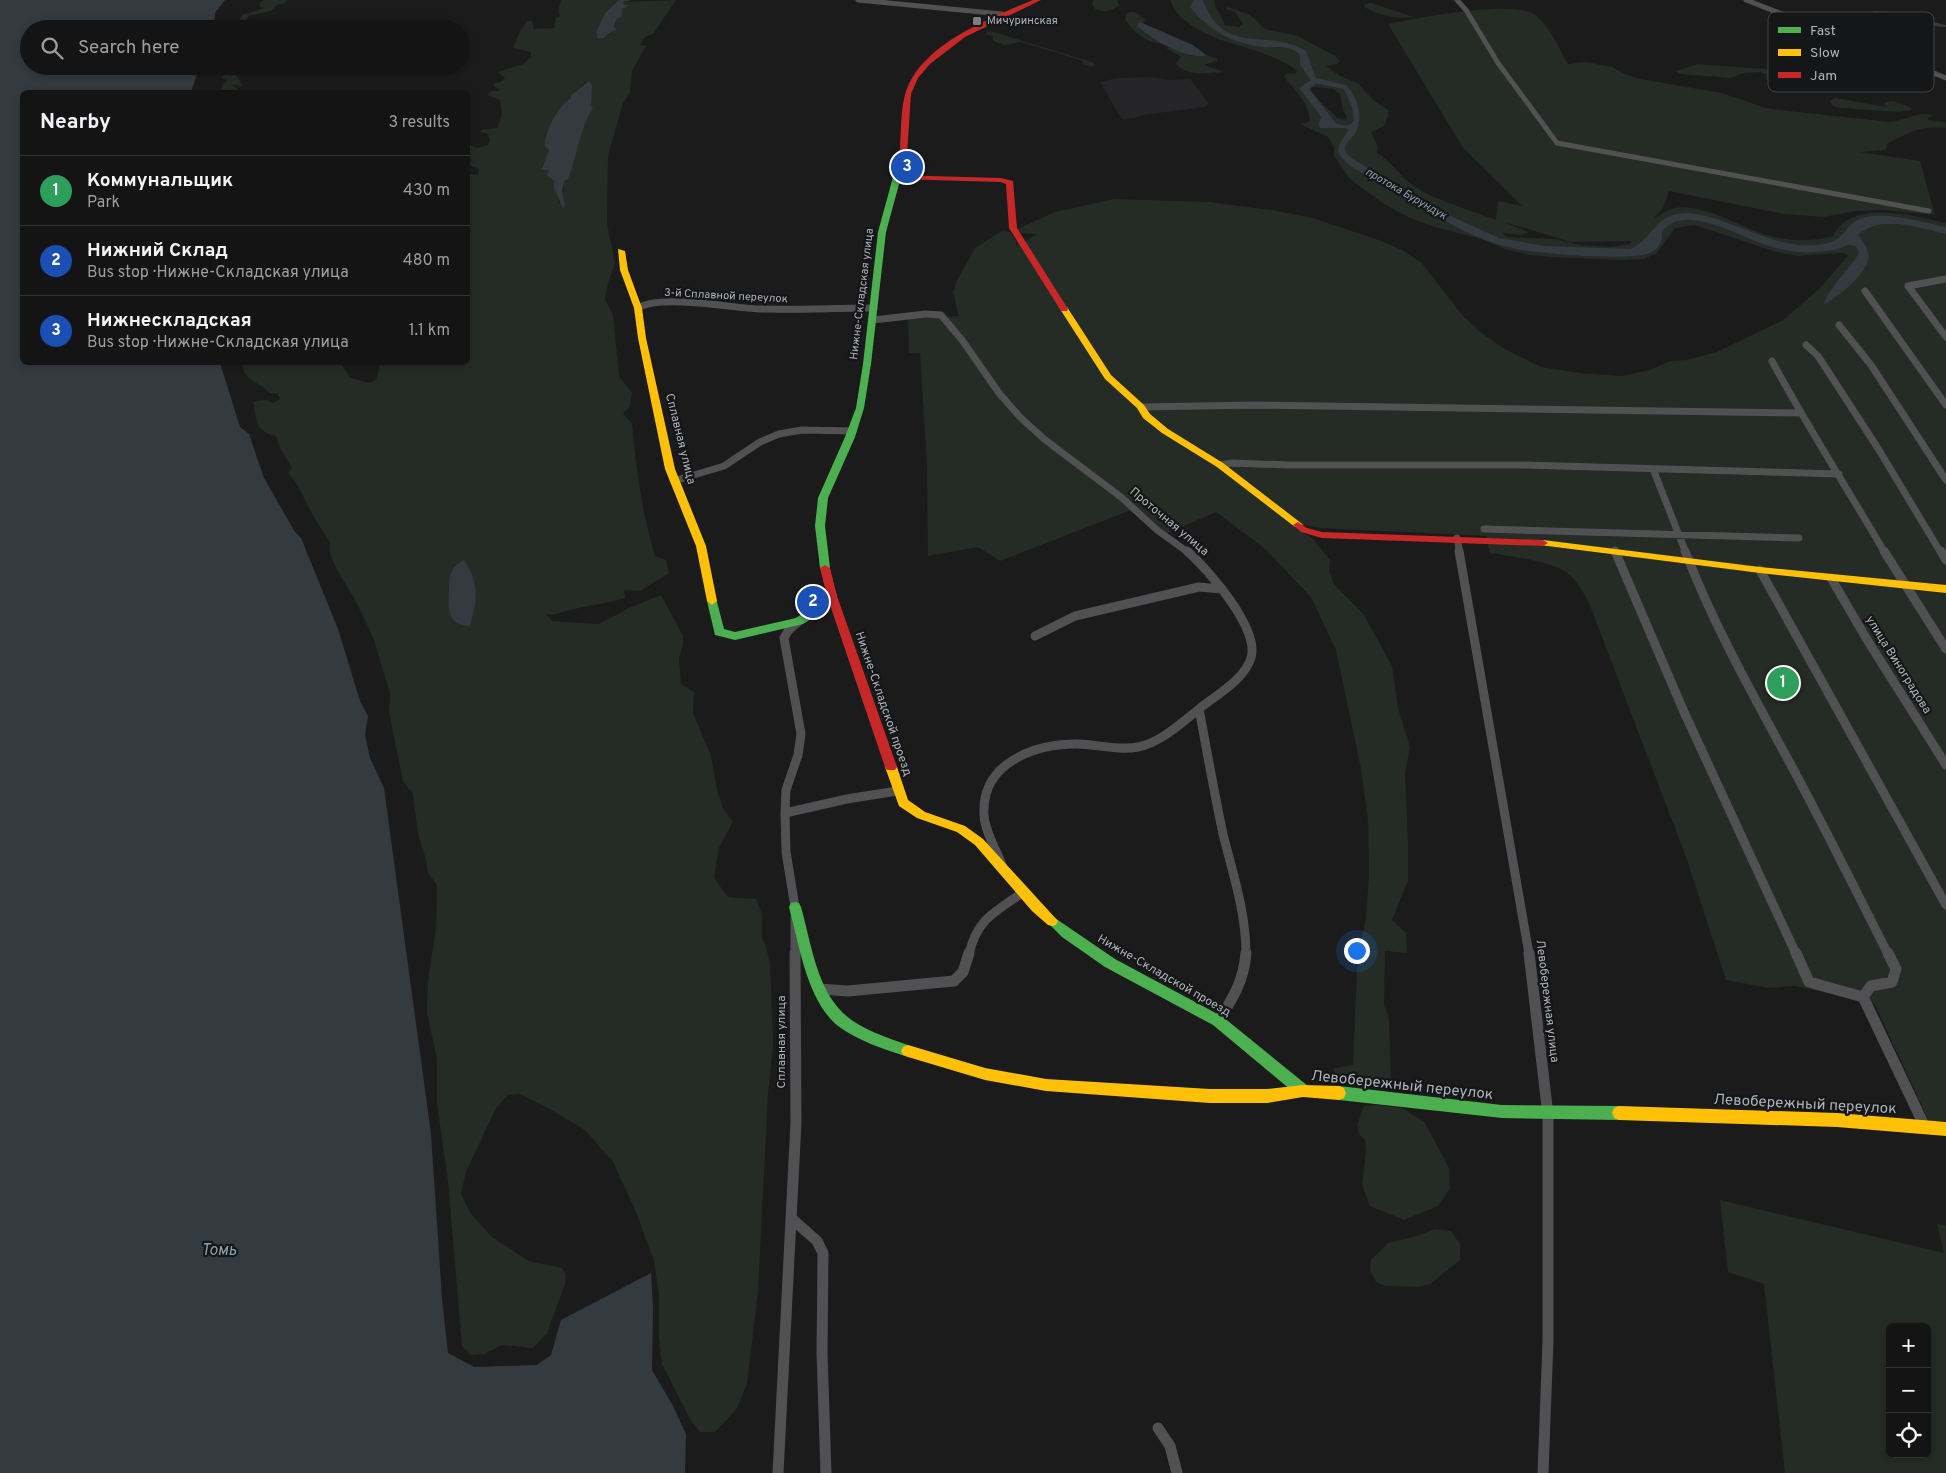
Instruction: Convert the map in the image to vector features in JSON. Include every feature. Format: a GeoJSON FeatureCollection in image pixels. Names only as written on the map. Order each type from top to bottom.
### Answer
{"type":"FeatureCollection","features":[{"type":"Feature","properties":{"kind":"street"},"geometry":{"type":"LineString","coordinates":[[858,0],[908,2],[1002,14]]}},
{"type":"Feature","properties":{"kind":"street","name":"Нижне-Складская улица"},"geometry":{"type":"LineString","coordinates":[[832,596],[822,561],[820,517],[828,486],[853,431],[860,408],[873,320],[882,229],[898,177],[905,136],[905,114],[909,87],[912,81],[928,64],[951,44],[985,22],[1038,0]]}},
{"type":"Feature","properties":{"kind":"street"},"geometry":{"type":"LineString","coordinates":[[1457,0],[1466,10],[1498,63],[1557,143],[1929,211]]}},
{"type":"Feature","properties":{"kind":"street"},"geometry":{"type":"LineString","coordinates":[[1746,0],[1777,12]]}},
{"type":"Feature","properties":{"kind":"street"},"geometry":{"type":"LineString","coordinates":[[1934,73],[1946,78]]}},
{"type":"Feature","properties":{"kind":"street"},"geometry":{"type":"LineString","coordinates":[[898,177],[1001,180],[1010,184],[1011,221],[1017,235],[1108,377],[1141,407],[1146,416],[1165,431],[1220,465],[1304,530],[1314,534],[1530,541],[1760,570],[1946,589]]}},
{"type":"Feature","properties":{"kind":"street","name":"Сплавная улица"},"geometry":{"type":"LineString","coordinates":[[621,251],[624,270],[638,308],[663,436],[674,481],[701,546],[719,632],[735,636],[799,621]]}},
{"type":"Feature","properties":{"kind":"street"},"geometry":{"type":"LineString","coordinates":[[1946,279],[1908,286],[1946,337]]}},
{"type":"Feature","properties":{"kind":"street"},"geometry":{"type":"LineString","coordinates":[[1865,291],[1946,405]]}},
{"type":"Feature","properties":{"kind":"street","name":"3-й Сплавной переулок"},"geometry":{"type":"LineString","coordinates":[[638,308],[646,303],[668,302],[759,309],[874,308]]}},
{"type":"Feature","properties":{"kind":"street","name":"Проточная улица"},"geometry":{"type":"LineString","coordinates":[[873,320],[926,314],[941,315],[1008,404],[1035,432],[1120,496],[1159,531],[1188,551],[1222,589],[1243,624],[1252,650],[1246,667],[1230,686],[1199,709]]}},
{"type":"Feature","properties":{"kind":"street"},"geometry":{"type":"LineString","coordinates":[[1839,325],[1871,365],[1946,480]]}},
{"type":"Feature","properties":{"kind":"street"},"geometry":{"type":"LineString","coordinates":[[1806,345],[1818,356],[1879,450],[1946,560]]}},
{"type":"Feature","properties":{"kind":"street"},"geometry":{"type":"LineString","coordinates":[[1772,361],[1800,414],[1839,474],[1903,584],[1946,649]]}},
{"type":"Feature","properties":{"kind":"street"},"geometry":{"type":"LineString","coordinates":[[1141,407],[1257,405],[1800,414]]}},
{"type":"Feature","properties":{"kind":"street"},"geometry":{"type":"LineString","coordinates":[[674,481],[724,466],[760,442],[779,434],[802,430],[853,431]]}},
{"type":"Feature","properties":{"kind":"street"},"geometry":{"type":"LineString","coordinates":[[1220,465],[1232,463],[1290,466],[1522,465],[1839,474]]}},
{"type":"Feature","properties":{"kind":"street"},"geometry":{"type":"LineString","coordinates":[[1653,469],[1699,586],[1742,674],[1896,969],[1892,982],[1871,986],[1863,997]]}},
{"type":"Feature","properties":{"kind":"street"},"geometry":{"type":"LineString","coordinates":[[1484,529],[1799,538]]}},
{"type":"Feature","properties":{"kind":"street","name":"Левобережная улица"},"geometry":{"type":"LineString","coordinates":[[1456,538],[1530,958],[1548,1115],[1548,1341],[1543,1473]]}},
{"type":"Feature","properties":{"kind":"street"},"geometry":{"type":"LineString","coordinates":[[1615,551],[1684,712],[1809,982],[1863,997],[1925,1126]]}},
{"type":"Feature","properties":{"kind":"street"},"geometry":{"type":"LineString","coordinates":[[1760,570],[1946,904]]}},
{"type":"Feature","properties":{"kind":"street","name":"улица Виноградова"},"geometry":{"type":"LineString","coordinates":[[1831,578],[1866,638],[1946,765]]}},
{"type":"Feature","properties":{"kind":"street"},"geometry":{"type":"LineString","coordinates":[[1036,636],[1075,616],[1200,587],[1222,589]]}},
{"type":"Feature","properties":{"kind":"street"},"geometry":{"type":"LineString","coordinates":[[799,621],[817,610],[832,596]]}},
{"type":"Feature","properties":{"kind":"street","name":"Нижне-Складской проезд"},"geometry":{"type":"LineString","coordinates":[[832,596],[902,803],[911,810],[961,829],[979,842],[1022,893],[1066,933],[1110,963],[1218,1021],[1303,1091]]}},
{"type":"Feature","properties":{"kind":"street","name":"Сплавная улица"},"geometry":{"type":"LineString","coordinates":[[778,1473],[796,1122],[795,907],[786,852],[785,813],[786,790],[798,755],[801,734],[784,638],[788,631],[799,621]]}},
{"type":"Feature","properties":{"kind":"street"},"geometry":{"type":"LineString","coordinates":[[1004,870],[984,816],[985,793],[988,783],[1005,765],[1030,750],[1075,744],[1129,747],[1145,745],[1159,738],[1199,709],[1223,835],[1243,913],[1246,945],[1244,970],[1235,997],[1218,1021]]}},
{"type":"Feature","properties":{"kind":"street"},"geometry":{"type":"LineString","coordinates":[[785,813],[897,790]]}},
{"type":"Feature","properties":{"kind":"street"},"geometry":{"type":"LineString","coordinates":[[819,989],[848,991],[954,981],[959,978],[964,969],[975,932],[982,923],[1022,893]]}},
{"type":"Feature","properties":{"kind":"street","name":"Левобережный переулок"},"geometry":{"type":"LineString","coordinates":[[795,907],[819,989],[827,1005],[841,1020],[872,1039],[934,1060],[985,1074],[1046,1085],[1210,1096],[1267,1096],[1303,1091],[1362,1094],[1465,1108],[1548,1115],[1619,1113],[1837,1120],[1946,1129]]}},
{"type":"Feature","properties":{"kind":"street"},"geometry":{"type":"LineString","coordinates":[[791,1218],[817,1241],[823,1253],[822,1353],[826,1473]]}},
{"type":"Feature","properties":{"kind":"street"},"geometry":{"type":"LineString","coordinates":[[1158,1428],[1170,1446],[1177,1473]]}},
{"type":"Feature","properties":{"kind":"shaded area"},"geometry":{"type":"Polygon","coordinates":[[[264,0],[287,0],[284,4],[277,5],[271,11],[249,16],[246,20],[240,20],[242,15],[264,8],[260,7],[259,3],[264,0]]]}},
{"type":"Feature","properties":{"kind":"shaded area"},"geometry":{"type":"Polygon","coordinates":[[[561,0],[619,0],[605,13],[596,32],[606,35],[612,33],[616,20],[622,16],[622,9],[629,6],[623,4],[623,2],[676,0],[653,34],[646,36],[640,45],[646,46],[632,71],[630,93],[623,103],[608,156],[607,223],[615,264],[608,283],[605,300],[613,314],[619,376],[632,393],[630,406],[623,414],[632,423],[646,523],[655,556],[666,560],[669,573],[640,591],[624,590],[625,598],[557,614],[546,614],[552,621],[599,624],[629,608],[661,595],[683,636],[683,645],[679,658],[681,684],[694,692],[693,713],[711,756],[717,790],[723,808],[733,822],[719,848],[714,878],[728,897],[756,899],[762,914],[762,938],[770,964],[773,1044],[768,1094],[758,1292],[747,1384],[736,1410],[715,1432],[700,1432],[690,1419],[662,1364],[659,1340],[659,1295],[654,1261],[636,1212],[613,1162],[585,1130],[520,1094],[508,1095],[496,1108],[466,1172],[461,1194],[471,1214],[492,1237],[529,1261],[562,1268],[566,1275],[565,1284],[547,1333],[533,1348],[502,1345],[484,1354],[471,1355],[462,1346],[448,1181],[437,1104],[437,1059],[427,1013],[428,980],[436,929],[437,885],[428,873],[418,834],[413,794],[403,781],[389,712],[390,693],[373,637],[354,598],[337,570],[330,554],[330,543],[288,472],[292,468],[280,448],[276,436],[264,431],[256,419],[254,401],[267,400],[273,403],[280,399],[278,393],[270,393],[249,378],[243,365],[342,365],[350,378],[370,383],[377,379],[380,365],[470,365],[470,174],[478,175],[479,168],[470,166],[470,145],[477,148],[488,145],[490,141],[488,134],[481,132],[481,130],[497,128],[502,115],[500,100],[487,95],[492,91],[499,91],[499,89],[494,87],[495,83],[501,82],[505,78],[498,72],[523,64],[531,57],[531,52],[513,48],[520,31],[527,21],[532,21],[534,29],[554,28],[556,18],[560,16],[558,10],[561,0]],[[586,82],[571,95],[571,98],[552,121],[545,136],[549,150],[541,169],[549,170],[559,204],[563,194],[564,180],[568,178],[584,125],[592,108],[589,105],[586,82]]]}},
{"type":"Feature","properties":{"kind":"shaded area"},"geometry":{"type":"Polygon","coordinates":[[[1094,0],[1117,0],[1119,6],[1108,11],[1102,11],[1095,9],[1092,3],[1094,0]]]}},
{"type":"Feature","properties":{"kind":"shaded area"},"geometry":{"type":"Polygon","coordinates":[[[1170,0],[1214,0],[1225,25],[1239,27],[1243,24],[1235,12],[1226,9],[1228,7],[1250,15],[1265,29],[1298,36],[1335,56],[1340,61],[1337,64],[1326,66],[1340,76],[1359,84],[1374,101],[1388,110],[1388,117],[1384,126],[1371,132],[1378,147],[1377,153],[1420,190],[1441,200],[1496,220],[1498,201],[1522,206],[1463,148],[1388,24],[1485,9],[1522,10],[1534,14],[1544,24],[1568,64],[1586,62],[1612,67],[1624,74],[1640,79],[1722,93],[1765,108],[1890,122],[1928,114],[1934,115],[1928,118],[1928,120],[1946,122],[1946,128],[1922,129],[1888,143],[1886,150],[1860,152],[1920,161],[1935,215],[1883,210],[1856,211],[1823,217],[1784,214],[1669,191],[1663,208],[1654,218],[1671,209],[1693,208],[1760,233],[1796,240],[1814,240],[1833,236],[1842,224],[1854,217],[1868,213],[1901,214],[1946,223],[1946,1121],[1929,1121],[1874,1003],[1795,986],[1769,988],[1726,980],[1686,857],[1589,603],[1573,579],[1559,568],[1530,560],[1490,553],[1486,536],[1322,528],[1304,525],[1298,529],[1313,539],[1330,560],[1329,571],[1334,584],[1364,615],[1392,666],[1398,708],[1410,747],[1405,773],[1408,881],[1392,920],[1406,933],[1407,953],[1385,951],[1384,1005],[1389,1018],[1391,1085],[1380,1085],[1358,1076],[1347,1083],[1333,1082],[1334,1068],[1353,1065],[1358,951],[1366,920],[1369,874],[1368,820],[1361,769],[1336,650],[1311,597],[1264,548],[1216,512],[1161,536],[1131,510],[1000,561],[978,547],[928,556],[927,464],[920,353],[909,353],[908,319],[959,316],[953,293],[956,282],[975,248],[1002,231],[1010,232],[1016,241],[1016,246],[1038,234],[1021,233],[1017,229],[1055,212],[1114,199],[1209,202],[1309,217],[1376,239],[1402,250],[1422,263],[1462,315],[1480,332],[1505,349],[1541,367],[1580,373],[1622,376],[1650,370],[1670,361],[1686,360],[1717,352],[1783,320],[1819,289],[1848,256],[1845,253],[1798,256],[1776,252],[1695,225],[1675,228],[1657,253],[1644,259],[1619,260],[1550,257],[1529,255],[1505,249],[1481,239],[1435,227],[1410,218],[1384,204],[1350,179],[1334,156],[1334,147],[1328,137],[1300,124],[1310,121],[1307,108],[1301,97],[1284,77],[1286,73],[1295,74],[1297,71],[1284,62],[1207,34],[1180,16],[1170,0]],[[1311,88],[1312,92],[1323,104],[1337,118],[1346,120],[1340,94],[1333,89],[1311,88]],[[1501,221],[1529,232],[1521,235],[1502,233],[1507,237],[1554,239],[1581,245],[1610,247],[1630,244],[1632,241],[1571,242],[1501,221]]]}},
{"type":"Feature","properties":{"kind":"shaded area"},"geometry":{"type":"Polygon","coordinates":[[[1371,3],[1413,17],[1400,18],[1388,16],[1364,7],[1365,4],[1371,3]]]}},
{"type":"Feature","properties":{"kind":"shaded area"},"geometry":{"type":"Polygon","coordinates":[[[1135,12],[1145,19],[1144,23],[1140,22],[1147,35],[1162,43],[1151,42],[1131,28],[1125,19],[1126,14],[1135,12]]]}},
{"type":"Feature","properties":{"kind":"shaded area"},"geometry":{"type":"Polygon","coordinates":[[[990,31],[1092,62],[1095,65],[1092,67],[1082,64],[1083,61],[1021,42],[1005,45],[993,41],[993,36],[985,34],[990,31]]]}},
{"type":"Feature","properties":{"kind":"shaded area"},"geometry":{"type":"Polygon","coordinates":[[[1170,47],[1191,56],[1205,56],[1205,54],[1218,59],[1204,65],[1224,72],[1192,73],[1186,71],[1176,64],[1181,57],[1166,48],[1170,47]]]}},
{"type":"Feature","properties":{"kind":"shaded area"},"geometry":{"type":"Polygon","coordinates":[[[1697,64],[1766,69],[1768,70],[1768,81],[1766,74],[1760,72],[1744,73],[1730,78],[1680,74],[1676,71],[1697,64]]]}},
{"type":"Feature","properties":{"kind":"shaded area"},"geometry":{"type":"Polygon","coordinates":[[[223,75],[236,75],[243,86],[232,85],[237,90],[221,90],[223,83],[228,81],[222,78],[223,75]]]}},
{"type":"Feature","properties":{"kind":"shaded area"},"geometry":{"type":"Polygon","coordinates":[[[1151,77],[1169,80],[1190,79],[1209,104],[1205,107],[1124,119],[1121,118],[1100,82],[1117,78],[1151,77]]]}},
{"type":"Feature","properties":{"kind":"shaded area"},"geometry":{"type":"Polygon","coordinates":[[[1835,98],[1886,107],[1884,102],[1893,101],[1910,107],[1911,110],[1899,112],[1840,108],[1833,106],[1830,101],[1835,98]]]}},
{"type":"Feature","properties":{"kind":"shaded area"},"geometry":{"type":"Polygon","coordinates":[[[1378,1105],[1403,1108],[1425,1123],[1449,1168],[1450,1189],[1438,1206],[1404,1220],[1370,1206],[1362,1185],[1366,1151],[1365,1140],[1359,1134],[1357,1125],[1364,1106],[1378,1105]]]}},
{"type":"Feature","properties":{"kind":"shaded area"},"geometry":{"type":"Polygon","coordinates":[[[1720,1200],[1944,1253],[1937,1224],[1946,1225],[1946,1473],[1785,1473],[1764,1284],[1728,1272],[1720,1200]]]}},
{"type":"Feature","properties":{"kind":"shaded area"},"geometry":{"type":"Polygon","coordinates":[[[1435,1229],[1451,1231],[1460,1244],[1460,1260],[1430,1284],[1419,1287],[1385,1286],[1376,1282],[1370,1270],[1371,1260],[1388,1243],[1417,1236],[1435,1229]]]}},
{"type":"Feature","properties":{"kind":"water","name":"Томь"},"geometry":{"type":"Polygon","coordinates":[[[0,0],[225,0],[215,13],[215,20],[20,20],[20,75],[197,75],[192,90],[20,90],[20,365],[221,365],[240,427],[249,434],[264,478],[295,532],[301,538],[338,629],[360,701],[368,716],[365,735],[370,758],[384,788],[431,1134],[442,1298],[448,1353],[474,1367],[537,1365],[551,1355],[561,1320],[651,1273],[653,1308],[652,1370],[673,1406],[686,1434],[685,1473],[0,1473],[0,0]]]}},
{"type":"Feature","properties":{"kind":"water"},"geometry":{"type":"Polygon","coordinates":[[[619,0],[632,0],[623,2],[623,4],[630,6],[622,9],[622,16],[616,20],[614,26],[616,30],[604,38],[598,38],[596,32],[605,13],[619,0]]]}},
{"type":"Feature","properties":{"kind":"water","name":"протока Бурундук"},"geometry":{"type":"Polygon","coordinates":[[[1194,0],[1203,0],[1212,18],[1222,29],[1235,35],[1291,44],[1306,51],[1316,78],[1346,85],[1354,95],[1359,114],[1358,126],[1345,148],[1351,158],[1442,212],[1499,238],[1544,246],[1630,249],[1637,246],[1663,220],[1678,214],[1707,216],[1771,239],[1803,245],[1830,243],[1856,221],[1865,217],[1876,216],[1888,216],[1946,227],[1946,234],[1900,224],[1878,225],[1868,229],[1858,235],[1868,253],[1868,260],[1862,273],[1835,298],[1823,305],[1830,291],[1859,253],[1856,246],[1847,245],[1834,250],[1820,252],[1790,251],[1757,242],[1713,224],[1684,220],[1672,223],[1662,232],[1661,242],[1656,249],[1650,253],[1640,255],[1606,257],[1564,255],[1528,251],[1495,243],[1449,223],[1350,166],[1338,151],[1339,145],[1349,129],[1321,128],[1318,125],[1321,117],[1315,106],[1325,109],[1336,123],[1350,124],[1354,121],[1352,107],[1344,89],[1313,83],[1300,65],[1300,55],[1292,49],[1242,43],[1213,29],[1190,7],[1194,0]]]}},
{"type":"Feature","properties":{"kind":"water"},"geometry":{"type":"Polygon","coordinates":[[[1140,22],[1193,45],[1205,56],[1188,54],[1168,47],[1137,25],[1140,22]]]}},
{"type":"Feature","properties":{"kind":"water"},"geometry":{"type":"Polygon","coordinates":[[[1934,22],[1946,25],[1946,27],[1934,26],[1934,22]]]}},
{"type":"Feature","properties":{"kind":"water"},"geometry":{"type":"Polygon","coordinates":[[[589,81],[592,85],[591,104],[589,105],[593,107],[582,134],[568,179],[565,180],[562,191],[565,205],[563,209],[554,188],[554,181],[547,175],[549,170],[541,170],[549,150],[545,146],[545,140],[549,127],[561,107],[571,98],[571,95],[589,81]]]}},
{"type":"Feature","properties":{"kind":"water"},"geometry":{"type":"Polygon","coordinates":[[[464,560],[473,576],[476,592],[470,626],[462,625],[453,619],[449,610],[450,575],[454,568],[464,560]]]}},
{"type":"Feature","properties":{"kind":"waterway"},"geometry":{"type":"LineString","coordinates":[[1314,81],[1304,88],[1330,122]]}},
{"type":"Feature","properties":{"kind":"traffic: fast"},"geometry":{"type":"LineString","coordinates":[[825,568],[820,526],[823,498],[850,437],[860,408],[882,232],[903,155]]}},
{"type":"Feature","properties":{"kind":"traffic: fast"},"geometry":{"type":"LineString","coordinates":[[712,601],[719,632],[735,636],[799,621],[817,610],[832,596]]}},
{"type":"Feature","properties":{"kind":"traffic: fast"},"geometry":{"type":"LineString","coordinates":[[795,907],[817,984],[832,1010],[849,1026],[873,1038],[908,1051]]}},
{"type":"Feature","properties":{"kind":"traffic: fast"},"geometry":{"type":"LineString","coordinates":[[1052,921],[1066,933],[1110,963],[1218,1021],[1303,1091]]}},
{"type":"Feature","properties":{"kind":"traffic: fast"},"geometry":{"type":"LineString","coordinates":[[1339,1093],[1502,1111],[1619,1113]]}},
{"type":"Feature","properties":{"kind":"traffic: slow"},"geometry":{"type":"LineString","coordinates":[[621,251],[624,270],[638,308],[642,338],[670,469],[701,546],[712,601]]}},
{"type":"Feature","properties":{"kind":"traffic: slow"},"geometry":{"type":"LineString","coordinates":[[1064,309],[1108,377],[1141,407],[1146,416],[1165,431],[1220,465],[1298,525]]}},
{"type":"Feature","properties":{"kind":"traffic: slow"},"geometry":{"type":"LineString","coordinates":[[1543,543],[1760,570],[1946,589]]}},
{"type":"Feature","properties":{"kind":"traffic: slow"},"geometry":{"type":"LineString","coordinates":[[891,767],[903,803],[921,815],[961,829],[979,842],[1036,907],[1052,921]]}},
{"type":"Feature","properties":{"kind":"traffic: slow"},"geometry":{"type":"LineString","coordinates":[[908,1051],[985,1074],[1046,1085],[1210,1096],[1267,1096],[1303,1091],[1339,1093]]}},
{"type":"Feature","properties":{"kind":"traffic: slow"},"geometry":{"type":"LineString","coordinates":[[1619,1113],[1837,1120],[1946,1129]]}},
{"type":"Feature","properties":{"kind":"traffic: jam"},"geometry":{"type":"LineString","coordinates":[[903,155],[908,94],[915,78],[927,63],[962,36],[1038,0]]}},
{"type":"Feature","properties":{"kind":"traffic: jam"},"geometry":{"type":"LineString","coordinates":[[898,177],[1001,180],[1010,183],[1013,228],[1064,309]]}},
{"type":"Feature","properties":{"kind":"traffic: jam"},"geometry":{"type":"LineString","coordinates":[[1298,525],[1304,530],[1322,535],[1543,543]]}},
{"type":"Feature","properties":{"kind":"traffic: jam"},"geometry":{"type":"LineString","coordinates":[[825,568],[832,596],[891,767]]}},
{"type":"Feature","properties":{"kind":"place","name":"Мичуринская"},"geometry":{"type":"Point","coordinates":[977,21]}},
{"type":"Feature","properties":{"kind":"place","name":"Нижнескладская"},"geometry":{"type":"Point","coordinates":[907,167]}},
{"type":"Feature","properties":{"kind":"place","name":"Нижний Склад"},"geometry":{"type":"Point","coordinates":[813,602]}},
{"type":"Feature","properties":{"kind":"place","name":"Коммунальщик"},"geometry":{"type":"Point","coordinates":[1783,683]}}]}
